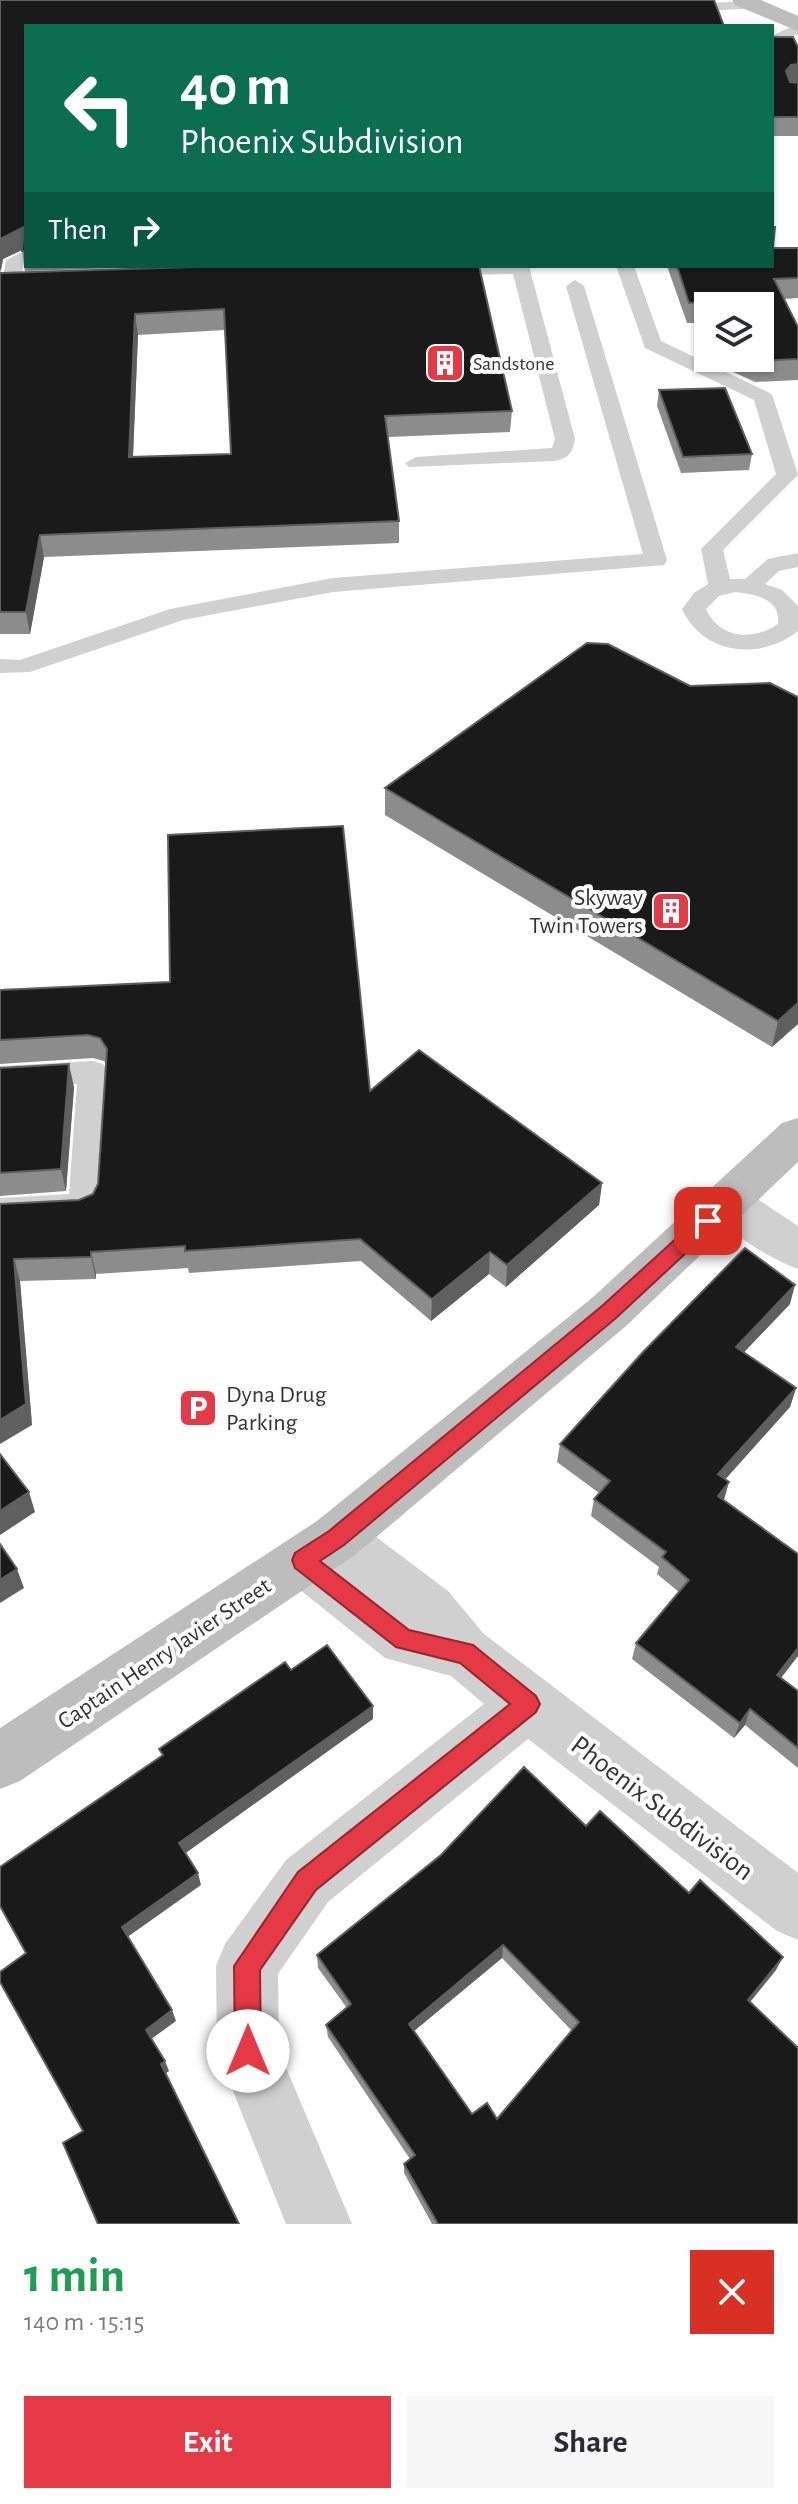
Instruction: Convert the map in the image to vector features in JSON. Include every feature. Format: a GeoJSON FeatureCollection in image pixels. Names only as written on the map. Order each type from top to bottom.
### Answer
{"type":"FeatureCollection","features":[{"type":"Feature","properties":{"kind":"street"},"geometry":{"type":"LineString","coordinates":[[776,0],[798,9]]}},
{"type":"Feature","properties":{"kind":"street"},"geometry":{"type":"LineString","coordinates":[[748,2],[798,26]]}},
{"type":"Feature","properties":{"kind":"street"},"geometry":{"type":"LineString","coordinates":[[391,269],[431,268]]}},
{"type":"Feature","properties":{"kind":"street"},"geometry":{"type":"LineString","coordinates":[[5,283],[40,282]]}},
{"type":"Feature","properties":{"kind":"street","name":"Captain Henry Javier Street"},"geometry":{"type":"LineString","coordinates":[[0,1761],[320,1549],[609,1312],[798,1135]]}},
{"type":"Feature","properties":{"kind":"street"},"geometry":{"type":"LineString","coordinates":[[728,1203],[798,1250]]}},
{"type":"Feature","properties":{"kind":"street","name":"Phoenix Subdivision"},"geometry":{"type":"LineString","coordinates":[[320,1549],[404,1640],[465,1653],[798,1910]]}},
{"type":"Feature","properties":{"kind":"street"},"geometry":{"type":"LineString","coordinates":[[319,2224],[248,2051],[247,1966],[307,1881],[528,1704]]}},
{"type":"Feature","properties":{"kind":"lane"},"geometry":{"type":"LineString","coordinates":[[682,8],[748,2]]}},
{"type":"Feature","properties":{"kind":"lane"},"geometry":{"type":"LineString","coordinates":[[774,41],[798,26]]}},
{"type":"Feature","properties":{"kind":"lane"},"geometry":{"type":"LineString","coordinates":[[5,283],[15,260],[24,256]]}},
{"type":"Feature","properties":{"kind":"lane"},"geometry":{"type":"LineString","coordinates":[[416,463],[562,452],[565,439],[521,268]]}},
{"type":"Feature","properties":{"kind":"lane"},"geometry":{"type":"LineString","coordinates":[[626,268],[652,344],[763,397],[787,475],[712,549],[720,587]]}},
{"type":"Feature","properties":{"kind":"lane"},"geometry":{"type":"LineString","coordinates":[[0,666],[22,667],[178,614],[333,585],[656,560],[575,286]]}},
{"type":"Feature","properties":{"kind":"lane"},"geometry":{"type":"LineString","coordinates":[[751,587],[765,568],[782,560],[798,560]]}},
{"type":"Feature","properties":{"kind":"lane"},"geometry":{"type":"LineString","coordinates":[[720,587],[751,587],[767,591],[789,607],[792,617],[789,639],[734,641],[704,628],[694,609],[708,592],[720,587]]}},
{"type":"Feature","properties":{"kind":"lane"},"geometry":{"type":"LineString","coordinates":[[0,1077],[93,1072],[84,1206],[0,1211]]}},
{"type":"Feature","properties":{"kind":"building"},"geometry":{"type":"Polygon","coordinates":[[[0,0],[714,0],[723,24],[24,24],[24,227],[0,239],[0,0]]]}},
{"type":"Feature","properties":{"kind":"building"},"geometry":{"type":"Polygon","coordinates":[[[774,37],[793,37],[798,47],[798,64],[791,65],[786,71],[790,82],[798,83],[798,117],[774,117],[774,37]]]}},
{"type":"Feature","properties":{"kind":"building"},"geometry":{"type":"Polygon","coordinates":[[[774,248],[798,248],[798,278],[774,279],[798,327],[798,359],[774,360],[774,292],[694,292],[694,303],[689,303],[678,268],[774,268],[774,248]]]}},
{"type":"Feature","properties":{"kind":"building"},"geometry":{"type":"Polygon","coordinates":[[[162,268],[479,268],[512,411],[385,416],[399,521],[40,535],[26,612],[0,612],[0,273],[162,268]],[[224,309],[135,314],[129,457],[231,454],[224,309]]]}},
{"type":"Feature","properties":{"kind":"building"},"geometry":{"type":"Polygon","coordinates":[[[725,388],[752,454],[683,457],[659,390],[725,388]]]}},
{"type":"Feature","properties":{"kind":"building","name":"Skyway Twin Towers"},"geometry":{"type":"Polygon","coordinates":[[[587,643],[608,644],[690,686],[770,683],[798,697],[798,1003],[778,1021],[385,788],[587,643]]]}},
{"type":"Feature","properties":{"kind":"building"},"geometry":{"type":"Polygon","coordinates":[[[343,826],[370,1091],[419,1050],[602,1183],[507,1265],[490,1252],[432,1299],[360,1239],[185,1251],[185,1246],[91,1252],[91,1257],[14,1259],[26,1404],[0,1420],[0,1204],[79,1200],[93,1194],[98,1184],[107,1049],[100,1038],[88,1035],[0,1040],[0,990],[170,982],[168,835],[343,826]]]}},
{"type":"Feature","properties":{"kind":"building"},"geometry":{"type":"Polygon","coordinates":[[[69,1064],[61,1169],[0,1173],[0,1068],[69,1064]]]}},
{"type":"Feature","properties":{"kind":"building"},"geometry":{"type":"Polygon","coordinates":[[[745,1248],[795,1285],[736,1347],[796,1388],[718,1474],[729,1482],[718,1496],[798,1554],[798,1648],[777,1675],[798,1691],[798,1748],[750,1709],[740,1723],[636,1643],[689,1580],[662,1557],[666,1552],[594,1499],[610,1481],[560,1444],[643,1352],[745,1248]]]}},
{"type":"Feature","properties":{"kind":"building"},"geometry":{"type":"Polygon","coordinates":[[[0,1454],[29,1492],[0,1511],[0,1454]]]}},
{"type":"Feature","properties":{"kind":"building"},"geometry":{"type":"Polygon","coordinates":[[[0,1544],[17,1569],[0,1580],[0,1544]]]}},
{"type":"Feature","properties":{"kind":"building"},"geometry":{"type":"Polygon","coordinates":[[[327,1645],[373,1706],[179,1843],[198,1873],[122,1927],[172,2010],[146,2030],[165,2061],[161,2064],[239,2224],[98,2224],[63,2143],[83,2131],[0,1982],[0,1972],[26,1953],[0,1906],[0,1867],[163,1755],[159,1749],[285,1662],[291,1670],[327,1645]]]}},
{"type":"Feature","properties":{"kind":"building"},"geometry":{"type":"Polygon","coordinates":[[[524,1767],[586,1826],[600,1811],[689,1893],[700,1880],[783,1957],[748,2000],[798,2048],[798,2224],[438,2224],[404,2164],[415,2155],[326,2025],[351,2004],[317,1955],[441,1855],[524,1767]],[[503,1945],[409,2024],[472,2114],[487,2103],[497,2119],[579,2022],[503,1945]]]}},
{"type":"Feature","properties":{"kind":"place","name":"Sandstone"},"geometry":{"type":"Point","coordinates":[445,363]}},
{"type":"Feature","properties":{"kind":"place","name":"Skyway Twin Towers"},"geometry":{"type":"Point","coordinates":[671,911]}},
{"type":"Feature","properties":{"kind":"place","name":"Dyna Drug Parking"},"geometry":{"type":"Point","coordinates":[198,1408]}},
{"type":"Feature","properties":{"kind":"route"},"geometry":{"type":"LineString","coordinates":[[248,2051],[247,1966],[307,1881],[528,1704],[465,1653],[404,1640],[303,1560],[336,1538],[609,1312],[708,1221]]}}]}
